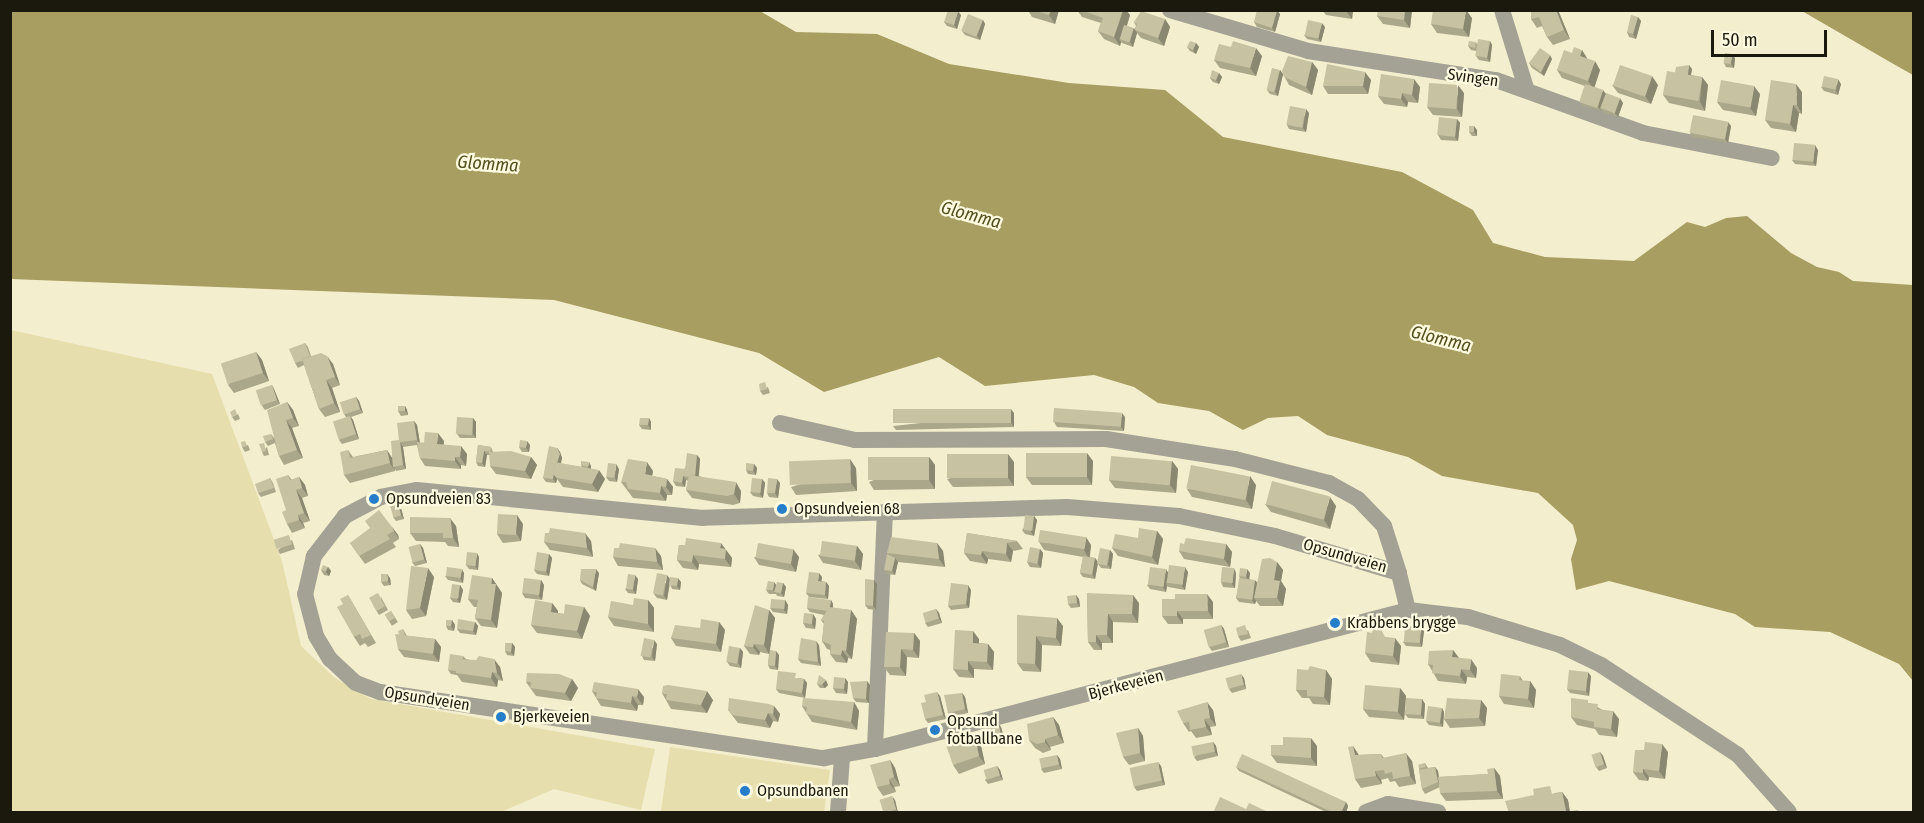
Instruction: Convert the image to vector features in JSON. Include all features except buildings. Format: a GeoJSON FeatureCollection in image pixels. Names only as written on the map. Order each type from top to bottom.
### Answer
{"type":"FeatureCollection","features":[{"type":"Feature","properties":{"kind":"street","name":"Svingen"},"geometry":{"type":"LineString","coordinates":[[1170,10],[1308,51],[1526,88],[1643,133],[1772,158]]}},
{"type":"Feature","properties":{"kind":"street"},"geometry":{"type":"LineString","coordinates":[[1502,10],[1526,88]]}},
{"type":"Feature","properties":{"kind":"street"},"geometry":{"type":"LineString","coordinates":[[780,423],[855,440],[1106,439],[1235,459],[1329,483],[1358,499],[1384,526],[1399,573]]}},
{"type":"Feature","properties":{"kind":"street","name":"Opsundveien"},"geometry":{"type":"LineString","coordinates":[[842,757],[770,752],[380,692],[346,676],[322,648],[306,608],[307,576],[325,539],[345,516],[381,497],[416,490],[703,518],[1067,507],[1179,516],[1275,536],[1399,573],[1408,610]]}},
{"type":"Feature","properties":{"kind":"street"},"geometry":{"type":"LineString","coordinates":[[875,749],[885,512]]}},
{"type":"Feature","properties":{"kind":"street"},"geometry":{"type":"LineString","coordinates":[[1408,610],[1484,621],[1560,645],[1601,664],[1737,755],[1790,813]]}},
{"type":"Feature","properties":{"kind":"street","name":"Bjerkeveien"},"geometry":{"type":"LineString","coordinates":[[842,757],[1408,610]]}},
{"type":"Feature","properties":{"kind":"street"},"geometry":{"type":"LineString","coordinates":[[838,813],[842,757]]}},
{"type":"Feature","properties":{"kind":"street"},"geometry":{"type":"LineString","coordinates":[[1366,813],[1388,804],[1438,813]]}},
{"type":"Feature","properties":{"kind":"shaded area"},"geometry":{"type":"Polygon","coordinates":[[[11,330],[212,374],[282,561],[301,646],[335,678],[371,699],[655,749],[641,810],[554,789],[501,812],[11,812],[11,330]]]}},
{"type":"Feature","properties":{"kind":"shaded area","name":"Opsundbanen"},"geometry":{"type":"Polygon","coordinates":[[[670,747],[830,770],[824,812],[661,812],[670,747]]]}},
{"type":"Feature","properties":{"kind":"water","name":"Glomma"},"geometry":{"type":"Polygon","coordinates":[[[11,10],[760,11],[796,32],[877,34],[949,64],[1069,83],[1165,90],[1223,137],[1402,172],[1473,210],[1493,243],[1545,257],[1634,261],[1687,222],[1705,227],[1726,218],[1747,216],[1791,253],[1817,267],[1839,272],[1853,281],[1913,285],[1913,681],[1899,664],[1830,632],[1755,627],[1735,614],[1609,581],[1576,590],[1571,559],[1577,540],[1573,525],[1538,493],[1442,476],[1408,457],[1327,435],[1298,416],[1268,418],[1243,430],[1209,411],[1158,403],[1134,387],[1094,375],[985,386],[939,357],[824,392],[759,353],[554,300],[11,279],[11,10]]]}},
{"type":"Feature","properties":{"kind":"water"},"geometry":{"type":"Polygon","coordinates":[[[1802,11],[1913,11],[1913,75],[1890,62],[1802,11]]]}},
{"type":"Feature","properties":{"kind":"place","name":"Opsundveien 83"},"geometry":{"type":"Point","coordinates":[374,499]}},
{"type":"Feature","properties":{"kind":"place","name":"Opsundveien 68"},"geometry":{"type":"Point","coordinates":[782,509]}},
{"type":"Feature","properties":{"kind":"place","name":"Krabbens brygge"},"geometry":{"type":"Point","coordinates":[1335,623]}},
{"type":"Feature","properties":{"kind":"place","name":"Bjerkeveien"},"geometry":{"type":"Point","coordinates":[501,717]}},
{"type":"Feature","properties":{"kind":"place","name":"Opsund fotballbane"},"geometry":{"type":"Point","coordinates":[935,730]}},
{"type":"Feature","properties":{"kind":"place","name":"Opsundbanen"},"geometry":{"type":"Point","coordinates":[745,791]}}]}
